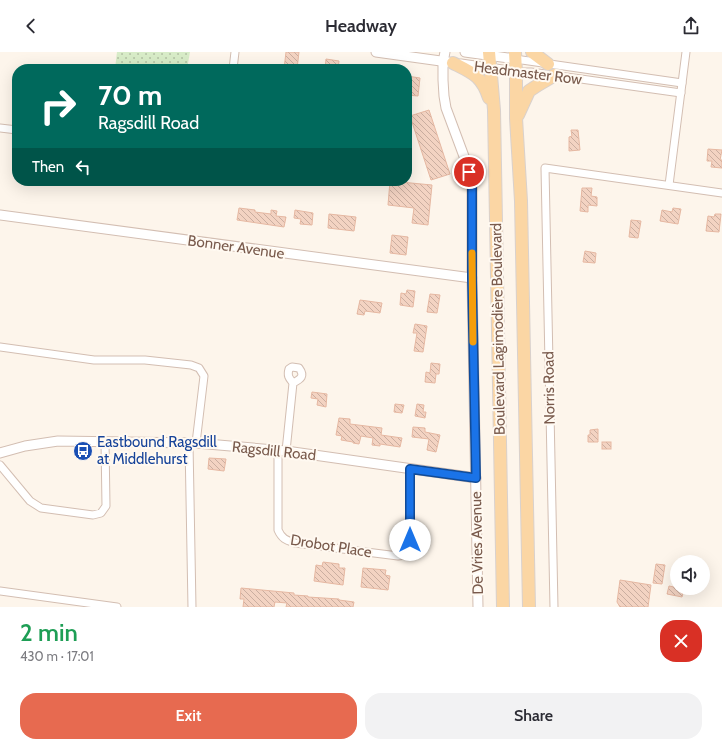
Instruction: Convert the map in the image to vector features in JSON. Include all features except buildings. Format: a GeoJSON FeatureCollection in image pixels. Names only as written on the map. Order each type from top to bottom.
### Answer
{"type":"FeatureCollection","features":[{"type":"Feature","properties":{"kind":"main road"},"geometry":{"type":"LineString","coordinates":[[532,52],[548,64]]}},
{"type":"Feature","properties":{"kind":"main road","name":"Boulevard Lagimodière Boulevard"},"geometry":{"type":"LineString","coordinates":[[489,54],[494,110],[503,607]]}},
{"type":"Feature","properties":{"kind":"main road","name":"Boulevard Lagimodière Boulevard"},"geometry":{"type":"LineString","coordinates":[[515,56],[516,118],[522,201],[529,607]]}},
{"type":"Feature","properties":{"kind":"main road"},"geometry":{"type":"LineString","coordinates":[[448,62],[470,71],[481,80],[486,88],[494,110]]}},
{"type":"Feature","properties":{"kind":"main road"},"geometry":{"type":"LineString","coordinates":[[516,118],[529,91],[538,84],[555,75]]}},
{"type":"Feature","properties":{"kind":"street"},"geometry":{"type":"LineString","coordinates":[[234,64],[235,52]]}},
{"type":"Feature","properties":{"kind":"street","name":"Headmaster Row"},"geometry":{"type":"LineString","coordinates":[[376,52],[491,69],[531,72],[681,92]]}},
{"type":"Feature","properties":{"kind":"street","name":"De Vries Avenue"},"geometry":{"type":"LineString","coordinates":[[445,52],[448,62],[442,85],[446,108],[465,159],[472,185],[472,278],[478,607]]}},
{"type":"Feature","properties":{"kind":"street","name":"Headmaster Row"},"geometry":{"type":"LineString","coordinates":[[465,52],[515,56],[548,64],[682,83]]}},
{"type":"Feature","properties":{"kind":"street"},"geometry":{"type":"LineString","coordinates":[[686,52],[669,185],[722,193]]}},
{"type":"Feature","properties":{"kind":"street"},"geometry":{"type":"LineString","coordinates":[[0,128],[12,129]]}},
{"type":"Feature","properties":{"kind":"street","name":"Norris Road"},"geometry":{"type":"LineString","coordinates":[[554,607],[545,168],[669,185]]}},
{"type":"Feature","properties":{"kind":"street","name":"Bonner Avenue"},"geometry":{"type":"LineString","coordinates":[[0,215],[472,278]]}},
{"type":"Feature","properties":{"kind":"street"},"geometry":{"type":"LineString","coordinates":[[0,347],[94,360],[145,360],[191,365],[199,368],[204,376],[192,443],[192,607]]}},
{"type":"Feature","properties":{"kind":"street"},"geometry":{"type":"LineString","coordinates":[[282,451],[293,383]]}},
{"type":"Feature","properties":{"kind":"street","name":"Ragsdill Road"},"geometry":{"type":"LineString","coordinates":[[0,453],[25,446],[58,441],[192,443],[282,451],[476,478]]}},
{"type":"Feature","properties":{"kind":"street"},"geometry":{"type":"LineString","coordinates":[[0,464],[30,501],[41,508],[93,515],[101,513],[106,506],[105,442]]}},
{"type":"Feature","properties":{"kind":"street","name":"Drobot Place"},"geometry":{"type":"LineString","coordinates":[[282,451],[278,530],[281,537],[295,543],[398,556],[406,555],[410,548],[410,469]]}},
{"type":"Feature","properties":{"kind":"street"},"geometry":{"type":"LineString","coordinates":[[0,591],[117,607]]}},
{"type":"Feature","properties":{"kind":"green space"},"geometry":{"type":"Polygon","coordinates":[[[117,52],[190,52],[188,64],[116,64],[117,52]]]}},
{"type":"Feature","properties":{"kind":"slow traffic"},"geometry":{"type":"LineString","coordinates":[[472,253],[473,342]]}},
{"type":"Feature","properties":{"kind":"place","name":"Eastbound Ragsdill at Middlehurst"},"geometry":{"type":"Point","coordinates":[83,451]}},
{"type":"Feature","properties":{"kind":"route"},"geometry":{"type":"LineString","coordinates":[[410,540],[410,469],[476,478],[472,278],[472,185],[469,172]]}}]}
